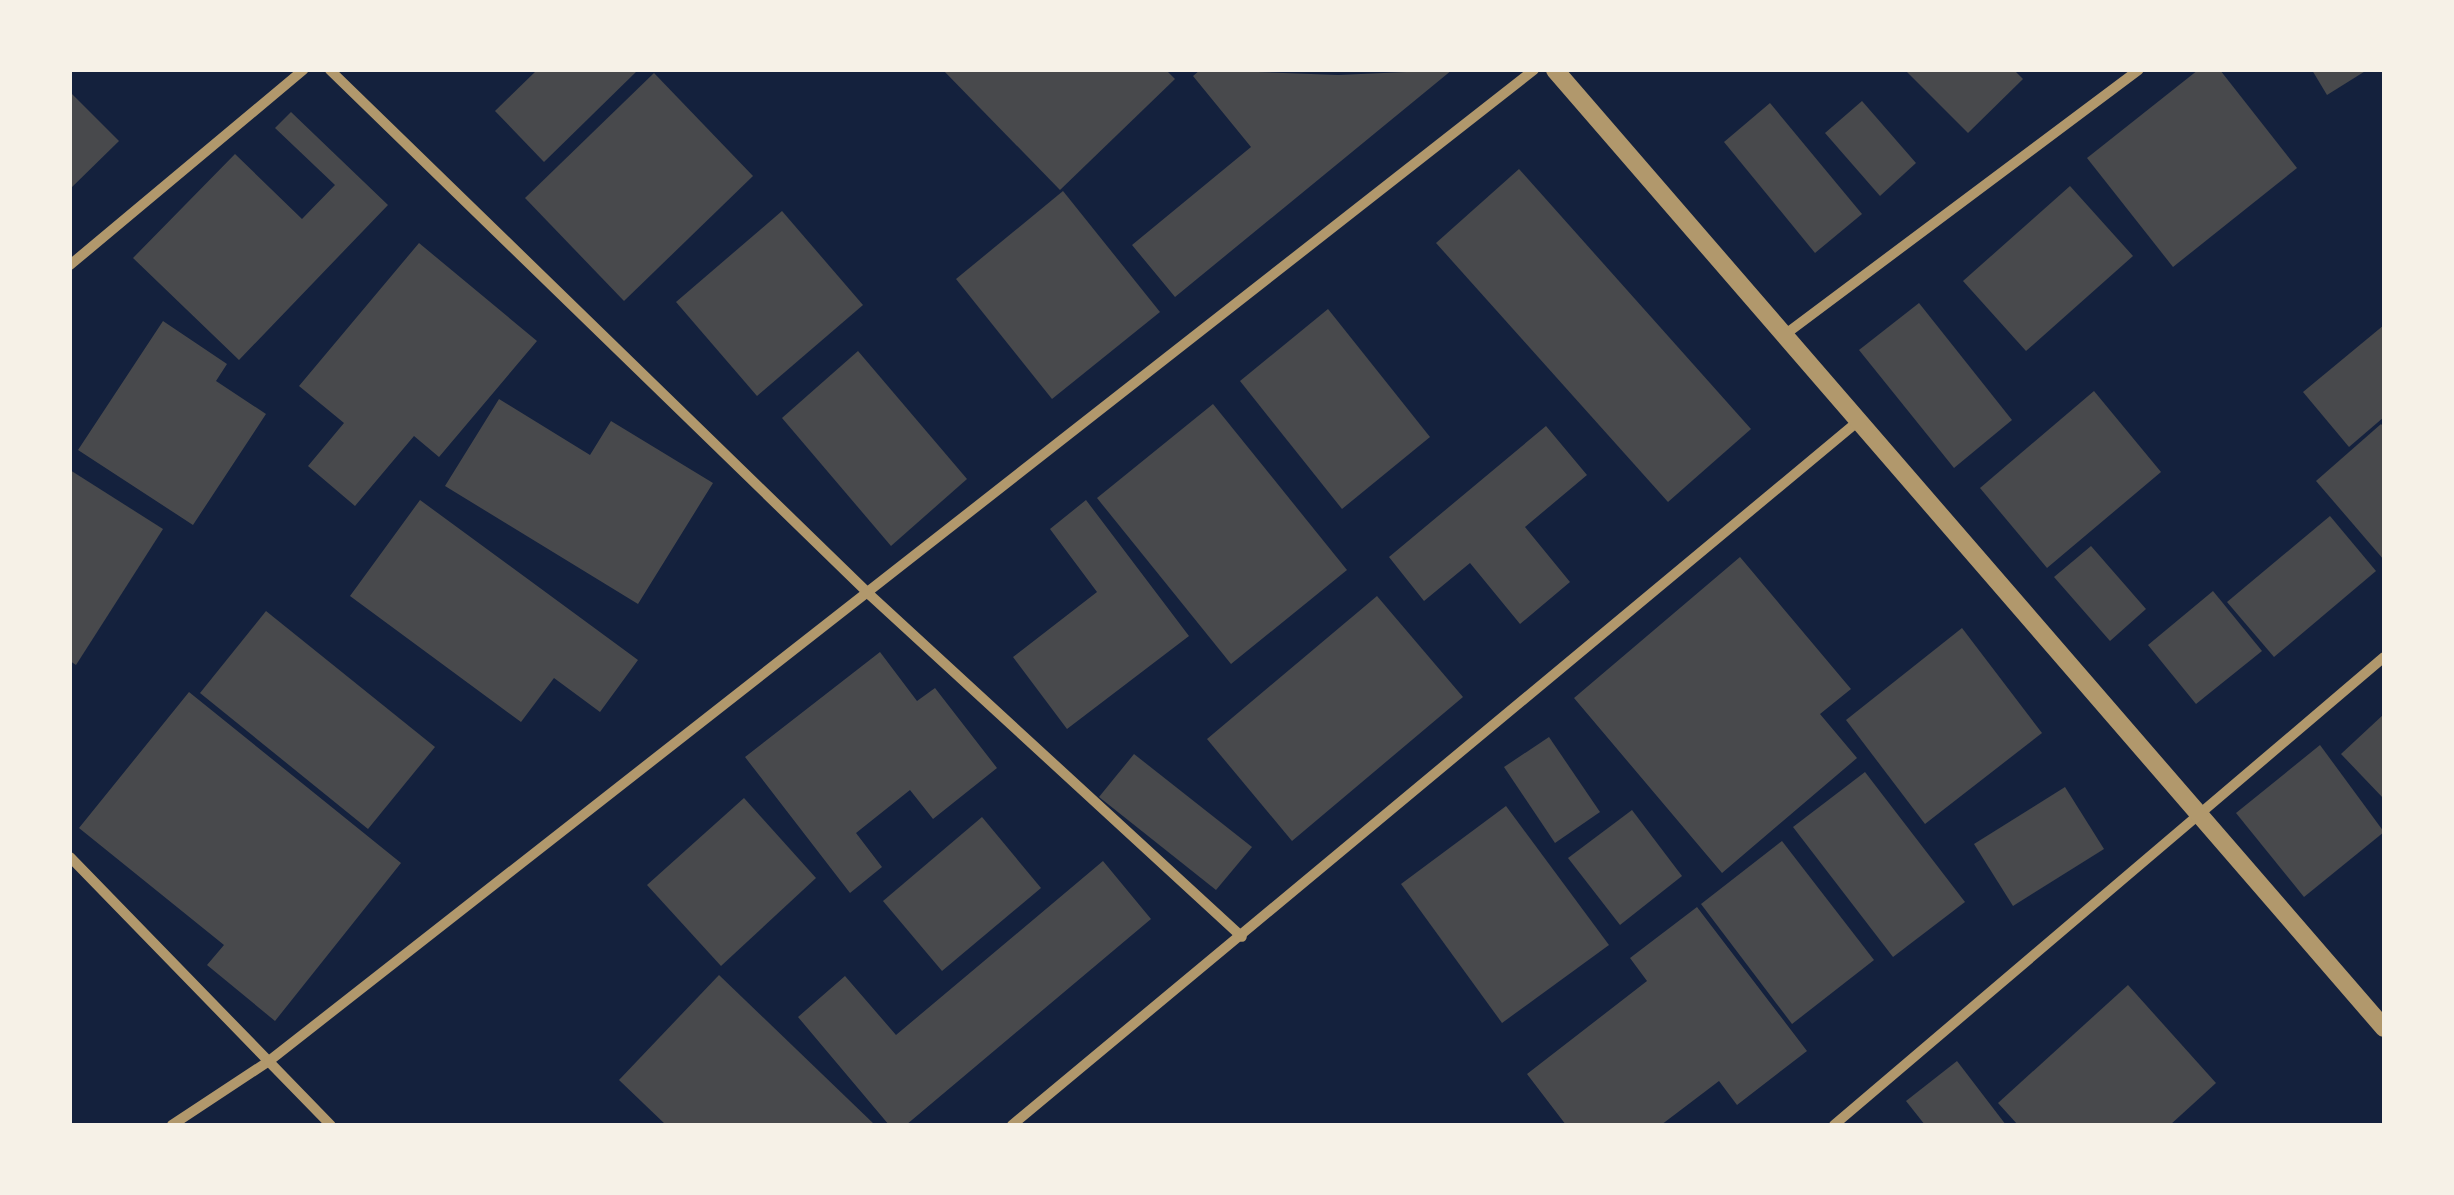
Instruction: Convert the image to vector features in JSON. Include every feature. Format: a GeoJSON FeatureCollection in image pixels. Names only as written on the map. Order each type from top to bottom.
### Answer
{"type":"FeatureCollection","features":[{"type":"Feature","properties":{"kind":"street"},"geometry":{"type":"LineString","coordinates":[[70,265],[303,70]]}},
{"type":"Feature","properties":{"kind":"street"},"geometry":{"type":"LineString","coordinates":[[330,70],[870,596],[1242,937]]}},
{"type":"Feature","properties":{"kind":"street"},"geometry":{"type":"LineString","coordinates":[[172,1125],[269,1061],[870,596],[1534,70]]}},
{"type":"Feature","properties":{"kind":"street"},"geometry":{"type":"LineString","coordinates":[[1554,70],[1787,333],[1856,424],[2203,816],[2384,1028]]}},
{"type":"Feature","properties":{"kind":"street"},"geometry":{"type":"LineString","coordinates":[[1787,333],[2138,70]]}},
{"type":"Feature","properties":{"kind":"street"},"geometry":{"type":"LineString","coordinates":[[1012,1125],[1856,424]]}},
{"type":"Feature","properties":{"kind":"street"},"geometry":{"type":"LineString","coordinates":[[1834,1125],[2203,816],[2384,657]]}},
{"type":"Feature","properties":{"kind":"street"},"geometry":{"type":"LineString","coordinates":[[70,857],[331,1125]]}},
{"type":"Feature","properties":{"kind":"building"},"geometry":{"type":"Polygon","coordinates":[[[537,70],[638,70],[544,162],[495,111],[537,70]]]}},
{"type":"Feature","properties":{"kind":"building"},"geometry":{"type":"Polygon","coordinates":[[[943,70],[1166,70],[1175,79],[1060,190],[943,70]]]}},
{"type":"Feature","properties":{"kind":"building"},"geometry":{"type":"Polygon","coordinates":[[[1200,70],[1338,75],[1452,70],[1175,297],[1132,245],[1251,147],[1193,76],[1200,70]]]}},
{"type":"Feature","properties":{"kind":"building"},"geometry":{"type":"Polygon","coordinates":[[[1905,70],[2014,70],[2023,79],[1968,133],[1905,70]]]}},
{"type":"Feature","properties":{"kind":"building"},"geometry":{"type":"Polygon","coordinates":[[[2198,70],[2220,70],[2297,168],[2173,267],[2087,158],[2198,70]]]}},
{"type":"Feature","properties":{"kind":"building"},"geometry":{"type":"Polygon","coordinates":[[[2312,70],[2367,70],[2327,95],[2312,70]]]}},
{"type":"Feature","properties":{"kind":"building"},"geometry":{"type":"Polygon","coordinates":[[[654,73],[753,176],[624,301],[525,198],[654,73]]]}},
{"type":"Feature","properties":{"kind":"building"},"geometry":{"type":"Polygon","coordinates":[[[70,92],[119,141],[70,189],[70,92]]]}},
{"type":"Feature","properties":{"kind":"building"},"geometry":{"type":"Polygon","coordinates":[[[1862,101],[1916,163],[1880,196],[1825,133],[1862,101]]]}},
{"type":"Feature","properties":{"kind":"building"},"geometry":{"type":"Polygon","coordinates":[[[1770,103],[1862,214],[1815,253],[1724,142],[1770,103]]]}},
{"type":"Feature","properties":{"kind":"building"},"geometry":{"type":"Polygon","coordinates":[[[291,112],[388,205],[239,360],[133,258],[235,154],[302,219],[335,185],[275,128],[291,112]]]}},
{"type":"Feature","properties":{"kind":"building"},"geometry":{"type":"Polygon","coordinates":[[[1519,169],[1751,429],[1668,502],[1436,243],[1519,169]]]}},
{"type":"Feature","properties":{"kind":"building"},"geometry":{"type":"Polygon","coordinates":[[[2070,186],[2133,256],[2026,351],[1963,281],[2070,186]]]}},
{"type":"Feature","properties":{"kind":"building"},"geometry":{"type":"Polygon","coordinates":[[[1063,191],[1160,312],[1052,399],[956,279],[1063,191]]]}},
{"type":"Feature","properties":{"kind":"building"},"geometry":{"type":"Polygon","coordinates":[[[782,211],[863,305],[757,396],[676,302],[782,211]]]}},
{"type":"Feature","properties":{"kind":"building"},"geometry":{"type":"Polygon","coordinates":[[[419,243],[537,341],[439,457],[414,436],[355,506],[308,466],[344,423],[299,386],[419,243]]]}},
{"type":"Feature","properties":{"kind":"building"},"geometry":{"type":"Polygon","coordinates":[[[1919,303],[2012,420],[1954,468],[1859,350],[1919,303]]]}},
{"type":"Feature","properties":{"kind":"building"},"geometry":{"type":"Polygon","coordinates":[[[1328,309],[1430,437],[1342,509],[1240,381],[1328,309]]]}},
{"type":"Feature","properties":{"kind":"building"},"geometry":{"type":"Polygon","coordinates":[[[163,321],[227,364],[216,381],[266,414],[193,525],[78,450],[163,321]]]}},
{"type":"Feature","properties":{"kind":"building"},"geometry":{"type":"Polygon","coordinates":[[[2384,325],[2384,417],[2349,447],[2303,392],[2384,325]]]}},
{"type":"Feature","properties":{"kind":"building"},"geometry":{"type":"Polygon","coordinates":[[[858,351],[967,479],[891,546],[782,418],[858,351]]]}},
{"type":"Feature","properties":{"kind":"building"},"geometry":{"type":"Polygon","coordinates":[[[2094,391],[2161,472],[2047,568],[1980,488],[2094,391]]]}},
{"type":"Feature","properties":{"kind":"building"},"geometry":{"type":"Polygon","coordinates":[[[499,399],[590,455],[611,421],[713,483],[638,604],[445,486],[499,399]]]}},
{"type":"Feature","properties":{"kind":"building"},"geometry":{"type":"Polygon","coordinates":[[[1213,404],[1347,570],[1231,664],[1097,498],[1213,404]]]}},
{"type":"Feature","properties":{"kind":"building"},"geometry":{"type":"Polygon","coordinates":[[[2381,424],[2384,427],[2384,560],[2316,481],[2381,424]]]}},
{"type":"Feature","properties":{"kind":"building"},"geometry":{"type":"Polygon","coordinates":[[[1546,426],[1587,475],[1525,527],[1570,582],[1520,624],[1470,563],[1424,601],[1389,557],[1546,426]]]}},
{"type":"Feature","properties":{"kind":"building"},"geometry":{"type":"Polygon","coordinates":[[[70,470],[163,529],[76,665],[70,661],[70,470]]]}},
{"type":"Feature","properties":{"kind":"building"},"geometry":{"type":"Polygon","coordinates":[[[420,500],[638,660],[600,712],[554,678],[521,722],[350,596],[420,500]]]}},
{"type":"Feature","properties":{"kind":"building"},"geometry":{"type":"Polygon","coordinates":[[[1086,500],[1189,636],[1067,729],[1013,657],[1097,592],[1050,529],[1086,500]]]}},
{"type":"Feature","properties":{"kind":"building"},"geometry":{"type":"Polygon","coordinates":[[[2330,516],[2376,571],[2274,657],[2227,602],[2330,516]]]}},
{"type":"Feature","properties":{"kind":"building"},"geometry":{"type":"Polygon","coordinates":[[[2091,546],[2146,609],[2110,641],[2054,577],[2091,546]]]}},
{"type":"Feature","properties":{"kind":"building"},"geometry":{"type":"Polygon","coordinates":[[[1740,557],[1851,689],[1820,714],[1857,758],[1722,873],[1574,698],[1740,557]]]}},
{"type":"Feature","properties":{"kind":"building"},"geometry":{"type":"Polygon","coordinates":[[[2213,591],[2262,651],[2196,704],[2148,645],[2213,591]]]}},
{"type":"Feature","properties":{"kind":"building"},"geometry":{"type":"Polygon","coordinates":[[[1377,596],[1463,697],[1292,841],[1207,739],[1377,596]]]}},
{"type":"Feature","properties":{"kind":"building"},"geometry":{"type":"Polygon","coordinates":[[[266,611],[435,747],[368,829],[200,693],[266,611]]]}},
{"type":"Feature","properties":{"kind":"building"},"geometry":{"type":"Polygon","coordinates":[[[1962,628],[2042,733],[1925,824],[1846,720],[1962,628]]]}},
{"type":"Feature","properties":{"kind":"building"},"geometry":{"type":"Polygon","coordinates":[[[880,652],[917,701],[935,688],[997,768],[933,819],[910,790],[856,833],[882,867],[850,893],[745,757],[880,652]]]}},
{"type":"Feature","properties":{"kind":"building"},"geometry":{"type":"Polygon","coordinates":[[[189,692],[401,863],[275,1021],[207,965],[224,945],[79,828],[189,692]]]}},
{"type":"Feature","properties":{"kind":"building"},"geometry":{"type":"Polygon","coordinates":[[[2384,714],[2384,799],[2341,754],[2384,714]]]}},
{"type":"Feature","properties":{"kind":"building"},"geometry":{"type":"Polygon","coordinates":[[[1549,737],[1600,812],[1555,843],[1504,767],[1549,737]]]}},
{"type":"Feature","properties":{"kind":"building"},"geometry":{"type":"Polygon","coordinates":[[[2320,745],[2384,832],[2304,897],[2236,813],[2320,745]]]}},
{"type":"Feature","properties":{"kind":"building"},"geometry":{"type":"Polygon","coordinates":[[[1134,754],[1252,847],[1216,890],[1099,797],[1134,754]]]}},
{"type":"Feature","properties":{"kind":"building"},"geometry":{"type":"Polygon","coordinates":[[[1865,772],[1965,902],[1893,957],[1793,827],[1865,772]]]}},
{"type":"Feature","properties":{"kind":"building"},"geometry":{"type":"Polygon","coordinates":[[[2065,787],[2104,849],[2013,906],[1974,844],[2065,787]]]}},
{"type":"Feature","properties":{"kind":"building"},"geometry":{"type":"Polygon","coordinates":[[[744,798],[816,878],[721,966],[647,885],[744,798]]]}},
{"type":"Feature","properties":{"kind":"building"},"geometry":{"type":"Polygon","coordinates":[[[1506,806],[1609,945],[1502,1023],[1401,884],[1506,806]]]}},
{"type":"Feature","properties":{"kind":"building"},"geometry":{"type":"Polygon","coordinates":[[[1632,810],[1682,876],[1620,925],[1568,858],[1632,810]]]}},
{"type":"Feature","properties":{"kind":"building"},"geometry":{"type":"Polygon","coordinates":[[[982,817],[1041,888],[942,971],[883,901],[982,817]]]}},
{"type":"Feature","properties":{"kind":"building"},"geometry":{"type":"Polygon","coordinates":[[[1782,841],[1874,960],[1792,1024],[1701,904],[1782,841]]]}},
{"type":"Feature","properties":{"kind":"building"},"geometry":{"type":"Polygon","coordinates":[[[1103,861],[1151,919],[906,1125],[889,1125],[798,1017],[845,976],[896,1035],[1103,861]]]}},
{"type":"Feature","properties":{"kind":"building"},"geometry":{"type":"Polygon","coordinates":[[[1697,907],[1807,1051],[1737,1105],[1719,1081],[1661,1125],[1566,1125],[1527,1074],[1647,981],[1630,958],[1697,907]]]}},
{"type":"Feature","properties":{"kind":"building"},"geometry":{"type":"Polygon","coordinates":[[[719,975],[875,1125],[666,1125],[619,1080],[719,975]]]}},
{"type":"Feature","properties":{"kind":"building"},"geometry":{"type":"Polygon","coordinates":[[[2128,985],[2216,1083],[2170,1125],[2018,1125],[1998,1103],[2128,985]]]}},
{"type":"Feature","properties":{"kind":"building"},"geometry":{"type":"Polygon","coordinates":[[[1957,1061],[2006,1125],[1925,1125],[1906,1101],[1957,1061]]]}}]}
